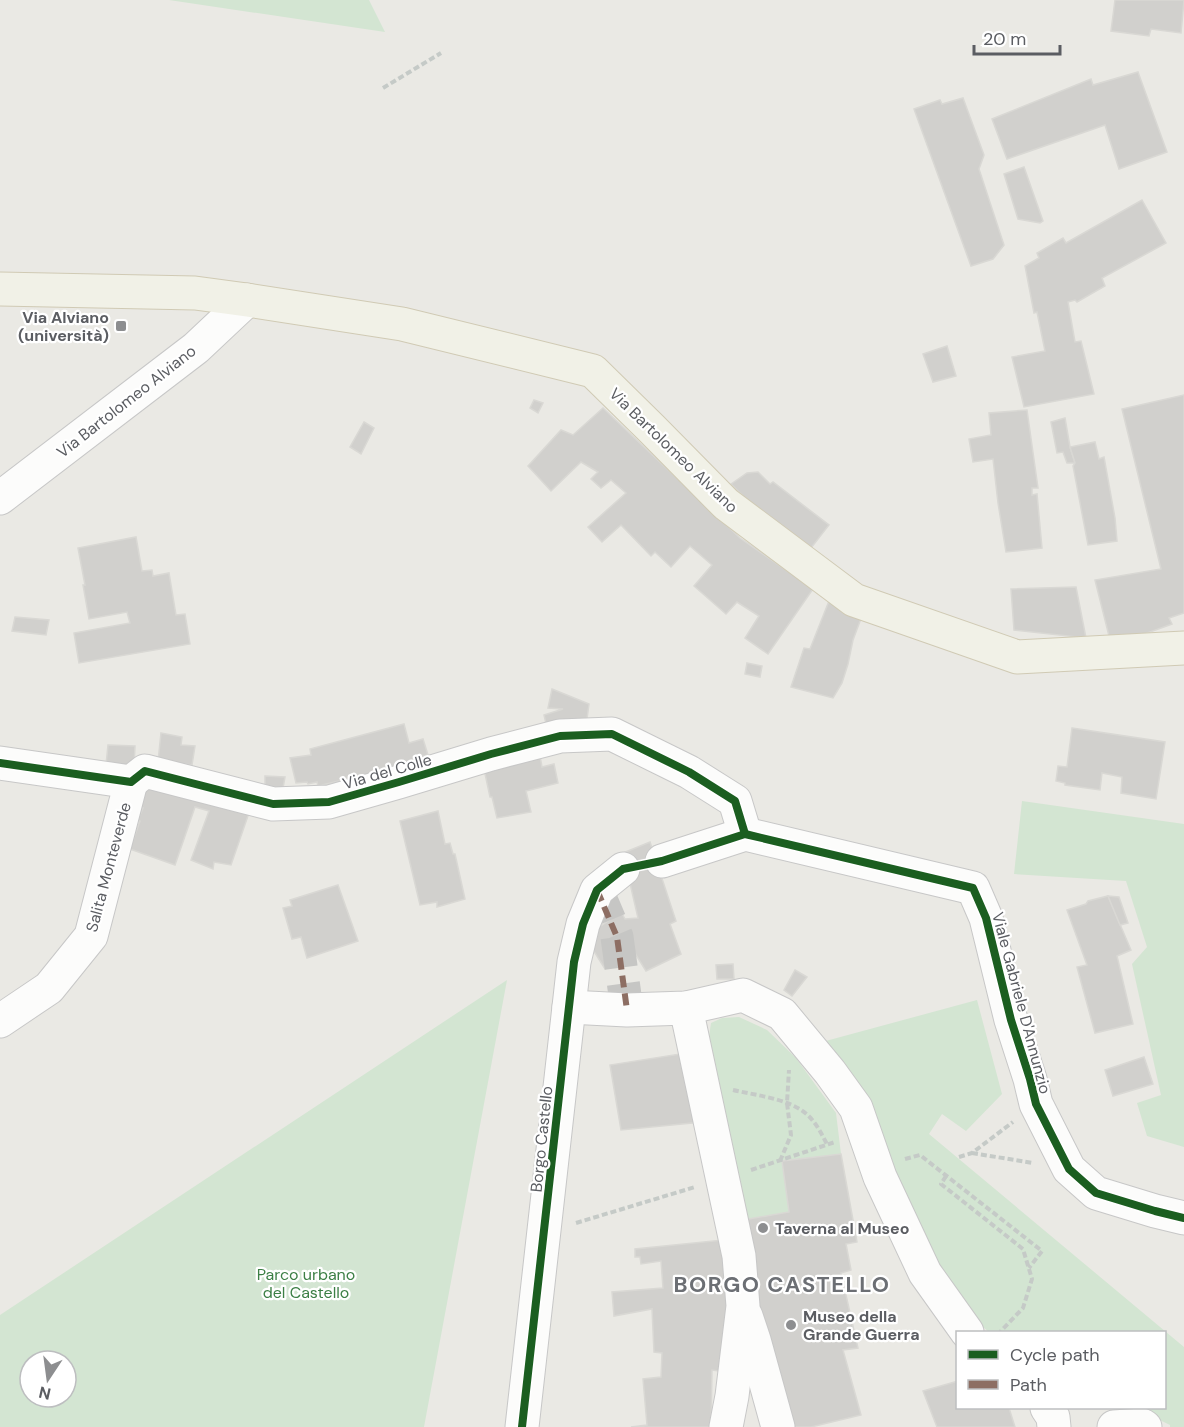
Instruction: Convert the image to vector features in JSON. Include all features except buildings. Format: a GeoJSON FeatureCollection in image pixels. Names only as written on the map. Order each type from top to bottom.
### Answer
{"type":"FeatureCollection","features":[{"type":"Feature","properties":{"kind":"main road","name":"Via Bartolomeo Alviano"},"geometry":{"type":"LineString","coordinates":[[0,289],[195,293],[246,300],[402,324],[593,371],[726,504],[854,600],[1017,657],[1184,648]]}},
{"type":"Feature","properties":{"kind":"street","name":"Via Bartolomeo Alviano"},"geometry":{"type":"LineString","coordinates":[[0,498],[196,348],[246,300]]}},
{"type":"Feature","properties":{"kind":"street","name":"Via del Colle"},"geometry":{"type":"LineString","coordinates":[[0,763],[131,782],[145,771],[273,804],[329,802],[560,736],[612,734],[689,772],[735,801],[745,834]]}},
{"type":"Feature","properties":{"kind":"street","name":"Salita Monteverde"},"geometry":{"type":"LineString","coordinates":[[0,1022],[49,988],[91,936],[131,782]]}},
{"type":"Feature","properties":{"kind":"street"},"geometry":{"type":"LineString","coordinates":[[662,861],[745,834]]}},
{"type":"Feature","properties":{"kind":"street","name":"Viale Gabriele D'Annunzio"},"geometry":{"type":"LineString","coordinates":[[745,834],[972,888],[986,918],[1011,1020],[1036,1104],[1070,1169],[1096,1193],[1184,1218]]}},
{"type":"Feature","properties":{"kind":"street","name":"Borgo Castello"},"geometry":{"type":"LineString","coordinates":[[522,1427],[574,962],[583,924],[597,890],[623,869]]}},
{"type":"Feature","properties":{"kind":"street"},"geometry":{"type":"LineString","coordinates":[[568,1007],[627,1010],[686,1008],[743,995],[782,1014],[830,1072],[856,1108],[880,1177],[925,1273],[967,1331]]}},
{"type":"Feature","properties":{"kind":"street"},"geometry":{"type":"LineString","coordinates":[[686,1008],[739,1256],[743,1306],[726,1427]]}},
{"type":"Feature","properties":{"kind":"street"},"geometry":{"type":"LineString","coordinates":[[743,1306],[778,1427]]}},
{"type":"Feature","properties":{"kind":"street"},"geometry":{"type":"LineString","coordinates":[[1048,1409],[1053,1417],[1054,1427]]}},
{"type":"Feature","properties":{"kind":"street"},"geometry":{"type":"LineString","coordinates":[[1114,1427],[1142,1425],[1145,1427]]}},
{"type":"Feature","properties":{"kind":"path"},"geometry":{"type":"LineString","coordinates":[[383,88],[441,53]]}},
{"type":"Feature","properties":{"kind":"path"},"geometry":{"type":"LineString","coordinates":[[780,1161],[791,1135],[787,1103],[790,1065]]}},
{"type":"Feature","properties":{"kind":"path"},"geometry":{"type":"LineString","coordinates":[[544,1232],[828,1146],[812,1120],[801,1109],[787,1103],[701,1082]]}},
{"type":"Feature","properties":{"kind":"path"},"geometry":{"type":"LineString","coordinates":[[959,1157],[972,1153],[1036,1104]]}},
{"type":"Feature","properties":{"kind":"path"},"geometry":{"type":"LineString","coordinates":[[972,1153],[1070,1169]]}},
{"type":"Feature","properties":{"kind":"path"},"geometry":{"type":"LineString","coordinates":[[900,1160],[920,1155],[1042,1251],[1029,1268]]}},
{"type":"Feature","properties":{"kind":"path"},"geometry":{"type":"LineString","coordinates":[[946,1176],[941,1184],[1023,1249],[1032,1279],[1023,1308],[1001,1331]]}},
{"type":"Feature","properties":{"kind":"green space"},"geometry":{"type":"Polygon","coordinates":[[[169,0],[369,0],[385,32],[169,0]]]}},
{"type":"Feature","properties":{"kind":"green space"},"geometry":{"type":"Polygon","coordinates":[[[1022,801],[1184,824],[1184,1147],[1147,1136],[1137,1103],[1161,1095],[1132,964],[1147,947],[1126,881],[1014,874],[1022,801]]]}},
{"type":"Feature","properties":{"kind":"green space","name":"Parco urbano del Castello"},"geometry":{"type":"Polygon","coordinates":[[[507,980],[424,1427],[0,1427],[0,1315],[507,980]]]}},
{"type":"Feature","properties":{"kind":"green space"},"geometry":{"type":"Polygon","coordinates":[[[977,1000],[1002,1094],[966,1131],[942,1114],[929,1134],[1165,1331],[988,1331],[983,1327],[937,1266],[822,1042],[977,1000]]]}},
{"type":"Feature","properties":{"kind":"green space"},"geometry":{"type":"Polygon","coordinates":[[[739,1017],[767,1030],[796,1058],[836,1113],[841,1154],[782,1161],[789,1212],[743,1220],[708,1043],[711,1023],[722,1018],[739,1017]]]}},
{"type":"Feature","properties":{"kind":"green space"},"geometry":{"type":"Polygon","coordinates":[[[1166,1332],[1184,1347],[1184,1427],[1170,1427],[1137,1409],[1166,1409],[1166,1332]]]}},
{"type":"Feature","properties":{"kind":"tunnel"},"geometry":{"type":"LineString","coordinates":[[597,890],[617,937],[627,1010]]}},
{"type":"Feature","properties":{"kind":"marked path"},"geometry":{"type":"LineString","coordinates":[[597,890],[617,937],[627,1010]]}},
{"type":"Feature","properties":{"kind":"cycle path"},"geometry":{"type":"LineString","coordinates":[[0,763],[131,782],[145,771],[273,804],[329,802],[560,736],[612,734],[689,772],[735,801],[745,834]]}},
{"type":"Feature","properties":{"kind":"cycle path"},"geometry":{"type":"LineString","coordinates":[[522,1427],[574,962],[583,924],[597,890],[623,869],[662,861],[745,834],[973,888],[986,918],[1011,1020],[1036,1104],[1069,1169],[1096,1193],[1184,1218]]}},
{"type":"Feature","properties":{"kind":"place","name":"Via Alviano (università)"},"geometry":{"type":"Point","coordinates":[121,326]}},
{"type":"Feature","properties":{"kind":"place","name":"Taverna al Museo"},"geometry":{"type":"Point","coordinates":[763,1228]}},
{"type":"Feature","properties":{"kind":"place","name":"Museo della Grande Guerra"},"geometry":{"type":"Point","coordinates":[791,1325]}},
{"type":"Feature","properties":{"kind":"district","name":"BORGO CASTELLO"},"geometry":{"type":"Point","coordinates":[782,1284]}}]}
